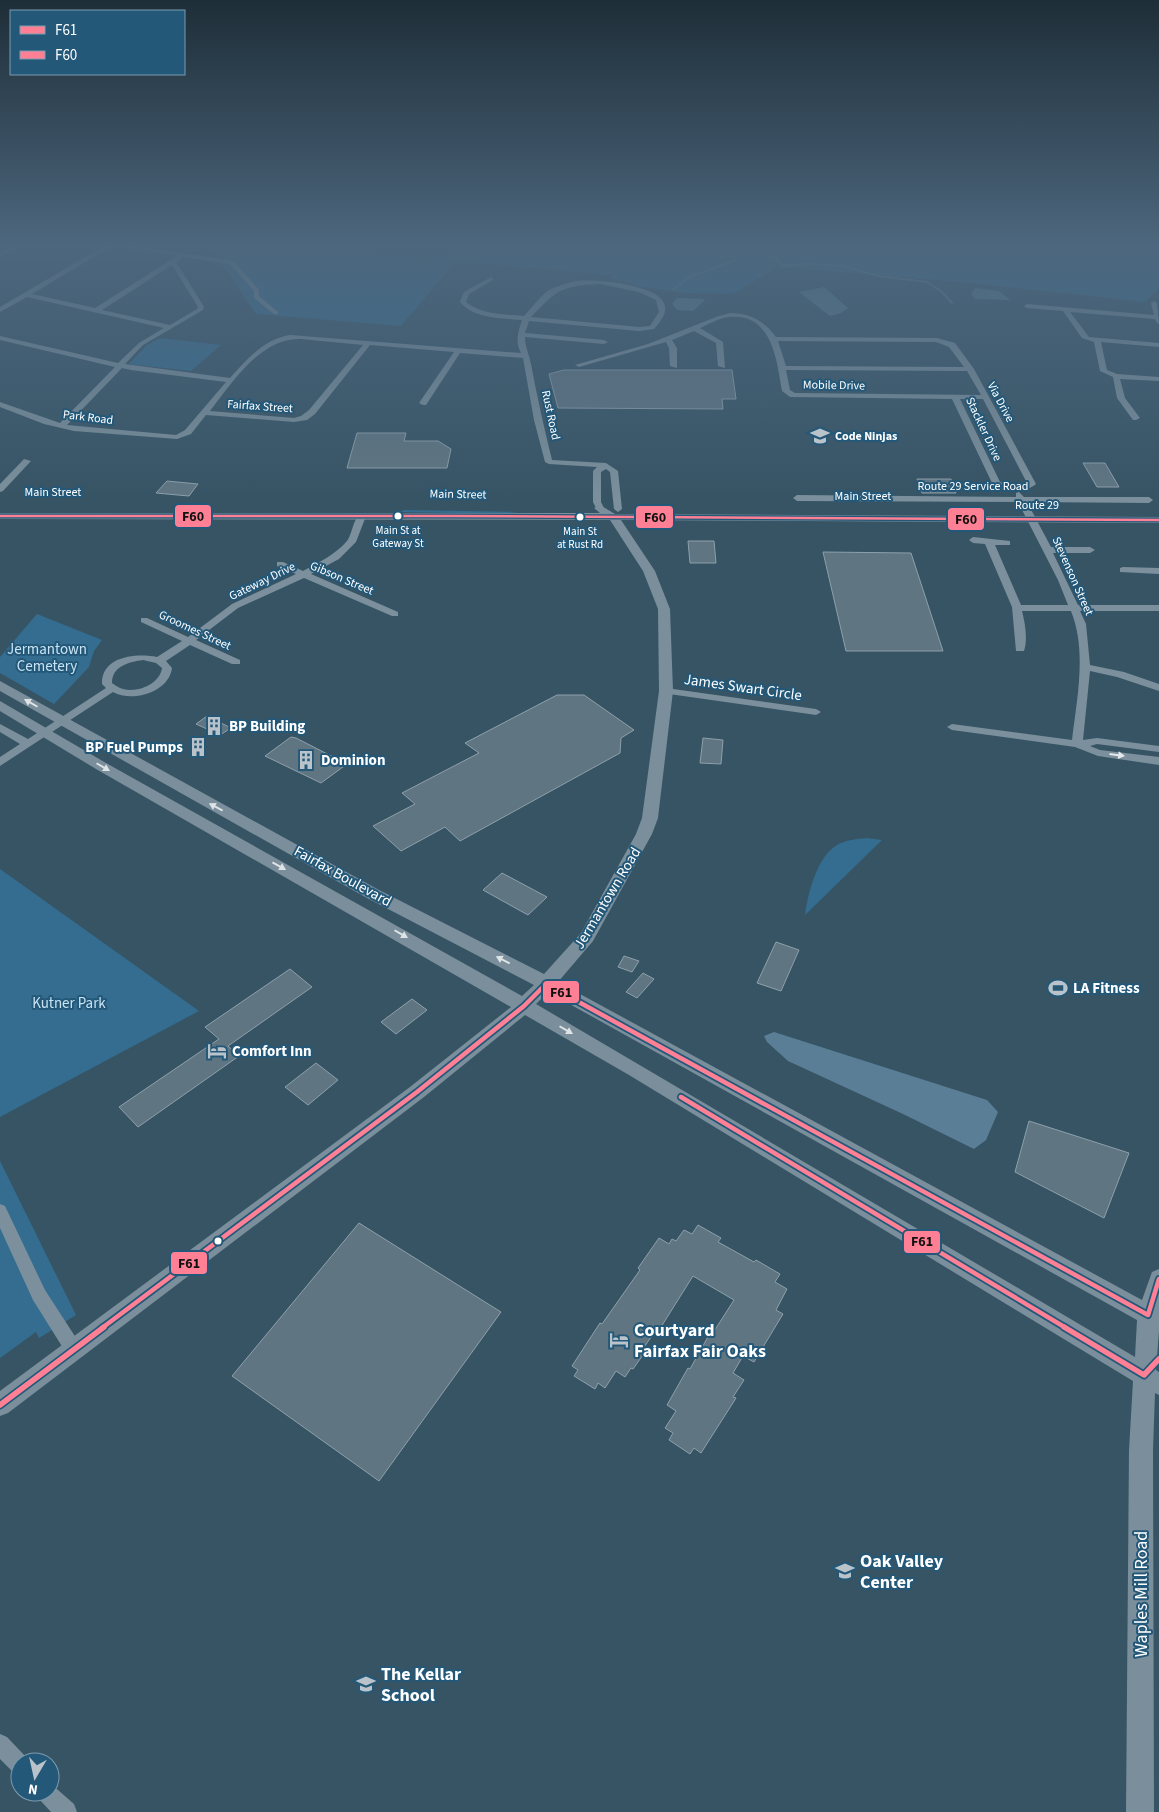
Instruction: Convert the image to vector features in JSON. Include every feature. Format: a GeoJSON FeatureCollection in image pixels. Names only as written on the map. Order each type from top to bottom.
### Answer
{"type":"FeatureCollection","features":[{"type":"Feature","properties":{"kind":"main road","name":"Main Street"},"geometry":{"type":"LineString","coordinates":[[0,506],[600,508]]}},
{"type":"Feature","properties":{"kind":"main road","name":"Jermantown Road"},"geometry":{"type":"LineString","coordinates":[[0,1405],[417,1092],[524,1006],[587,937],[644,834],[653,804],[666,691],[664,618],[660,597],[649,571],[616,513],[600,508]]}},
{"type":"Feature","properties":{"kind":"main road","name":"Route 29"},"geometry":{"type":"LineString","coordinates":[[916,514],[1030,514],[1159,510]]}},
{"type":"Feature","properties":{"kind":"main road","name":"Main Street"},"geometry":{"type":"LineString","coordinates":[[0,516],[362,516],[616,513],[916,514]]}},
{"type":"Feature","properties":{"kind":"main road","name":"Route 29"},"geometry":{"type":"LineString","coordinates":[[1030,514],[1159,520]]}},
{"type":"Feature","properties":{"kind":"main road","name":"Fairfax Boulevard"},"geometry":{"type":"LineString","coordinates":[[0,685],[62,722],[259,830],[688,1062]]}},
{"type":"Feature","properties":{"kind":"main road","name":"Fairfax Boulevard"},"geometry":{"type":"LineString","coordinates":[[0,705],[670,1091]]}},
{"type":"Feature","properties":{"kind":"main road"},"geometry":{"type":"LineString","coordinates":[[236,842],[259,830]]}},
{"type":"Feature","properties":{"kind":"main road"},"geometry":{"type":"LineString","coordinates":[[375,920],[398,906]]}},
{"type":"Feature","properties":{"kind":"main road"},"geometry":{"type":"LineString","coordinates":[[688,1062],[1153,1318]]}},
{"type":"Feature","properties":{"kind":"main road"},"geometry":{"type":"LineString","coordinates":[[670,1091],[1154,1373]]}},
{"type":"Feature","properties":{"kind":"main road","name":"Waples Mill Road"},"geometry":{"type":"LineString","coordinates":[[1140,1812],[1140,1478],[1154,1373],[1153,1318],[1159,1279]]}},
{"type":"Feature","properties":{"kind":"street"},"geometry":{"type":"LineString","coordinates":[[61,426],[141,344],[165,331]]}},
{"type":"Feature","properties":{"kind":"street","name":"Rust Road"},"geometry":{"type":"LineString","coordinates":[[522,331],[520,346],[526,356],[548,462],[606,465]]}},
{"type":"Feature","properties":{"kind":"street"},"geometry":{"type":"LineString","coordinates":[[579,365],[622,358],[692,331]]}},
{"type":"Feature","properties":{"kind":"street"},"geometry":{"type":"LineString","coordinates":[[700,331],[719,342],[722,366]]}},
{"type":"Feature","properties":{"kind":"street"},"geometry":{"type":"LineString","coordinates":[[766,331],[774,339]]}},
{"type":"Feature","properties":{"kind":"street"},"geometry":{"type":"LineString","coordinates":[[1080,331],[1084,337],[1097,341],[1159,346]]}},
{"type":"Feature","properties":{"kind":"street"},"geometry":{"type":"LineString","coordinates":[[521,335],[604,342]]}},
{"type":"Feature","properties":{"kind":"street"},"geometry":{"type":"LineString","coordinates":[[206,413],[232,380],[264,349],[279,339],[296,337],[526,356]]}},
{"type":"Feature","properties":{"kind":"street"},"geometry":{"type":"LineString","coordinates":[[0,338],[119,366],[232,380]]}},
{"type":"Feature","properties":{"kind":"street","name":"Mobile Drive"},"geometry":{"type":"LineString","coordinates":[[774,339],[786,392],[793,395],[986,398]]}},
{"type":"Feature","properties":{"kind":"street","name":"Via Drive"},"geometry":{"type":"LineString","coordinates":[[774,339],[942,340],[952,345],[970,369],[1032,484],[1016,488]]}},
{"type":"Feature","properties":{"kind":"street"},"geometry":{"type":"LineString","coordinates":[[668,340],[673,348],[674,366]]}},
{"type":"Feature","properties":{"kind":"street"},"geometry":{"type":"LineString","coordinates":[[1097,341],[1100,364],[1104,371],[1116,376],[1159,379]]}},
{"type":"Feature","properties":{"kind":"street","name":"Fairfax Street"},"geometry":{"type":"LineString","coordinates":[[206,413],[290,420],[304,418],[312,412],[368,343]]}},
{"type":"Feature","properties":{"kind":"street"},"geometry":{"type":"LineString","coordinates":[[423,403],[458,351]]}},
{"type":"Feature","properties":{"kind":"street"},"geometry":{"type":"LineString","coordinates":[[782,368],[970,369]]}},
{"type":"Feature","properties":{"kind":"street"},"geometry":{"type":"LineString","coordinates":[[1116,376],[1121,398],[1136,418]]}},
{"type":"Feature","properties":{"kind":"street","name":"Stackler Drive"},"geometry":{"type":"LineString","coordinates":[[955,397],[996,483],[1016,488]]}},
{"type":"Feature","properties":{"kind":"street","name":"Park Road"},"geometry":{"type":"LineString","coordinates":[[0,404],[74,429],[177,437],[188,432],[206,413]]}},
{"type":"Feature","properties":{"kind":"street"},"geometry":{"type":"LineString","coordinates":[[0,489],[27,462]]}},
{"type":"Feature","properties":{"kind":"street"},"geometry":{"type":"LineString","coordinates":[[600,508],[597,502],[597,471],[606,465],[614,471],[616,513]]}},
{"type":"Feature","properties":{"kind":"street"},"geometry":{"type":"LineString","coordinates":[[1016,488],[1030,514]]}},
{"type":"Feature","properties":{"kind":"street","name":"Route 29 Service Road"},"geometry":{"type":"LineString","coordinates":[[797,498],[1149,500]]}},
{"type":"Feature","properties":{"kind":"street","name":"Stevenson Street"},"geometry":{"type":"LineString","coordinates":[[1030,514],[1075,607],[1084,638],[1086,667],[1077,744]]}},
{"type":"Feature","properties":{"kind":"street","name":"Gateway Drive"},"geometry":{"type":"LineString","coordinates":[[160,660],[190,641],[235,606],[304,574],[336,556],[353,540],[362,516]]}},
{"type":"Feature","properties":{"kind":"street"},"geometry":{"type":"LineString","coordinates":[[973,540],[1006,543]]}},
{"type":"Feature","properties":{"kind":"street"},"geometry":{"type":"LineString","coordinates":[[989,542],[1018,608],[1022,631],[1020,649]]}},
{"type":"Feature","properties":{"kind":"street"},"geometry":{"type":"LineString","coordinates":[[1048,550],[1090,550]]}},
{"type":"Feature","properties":{"kind":"street","name":"Gibson Street"},"geometry":{"type":"LineString","coordinates":[[280,564],[395,614]]}},
{"type":"Feature","properties":{"kind":"street"},"geometry":{"type":"LineString","coordinates":[[1123,570],[1159,571]]}},
{"type":"Feature","properties":{"kind":"street"},"geometry":{"type":"LineString","coordinates":[[1018,608],[1159,608]]}},
{"type":"Feature","properties":{"kind":"street","name":"Groomes Street"},"geometry":{"type":"LineString","coordinates":[[144,620],[236,662]]}},
{"type":"Feature","properties":{"kind":"street"},"geometry":{"type":"LineString","coordinates":[[143,657],[160,660],[168,670],[163,681],[156,686],[138,692],[118,692],[107,684],[106,678],[114,666],[132,658],[143,657]]}},
{"type":"Feature","properties":{"kind":"street"},"geometry":{"type":"LineString","coordinates":[[1086,667],[1120,674],[1159,688]]}},
{"type":"Feature","properties":{"kind":"street"},"geometry":{"type":"LineString","coordinates":[[0,762],[111,688]]}},
{"type":"Feature","properties":{"kind":"street","name":"James Swart Circle"},"geometry":{"type":"LineString","coordinates":[[666,691],[816,712]]}},
{"type":"Feature","properties":{"kind":"street"},"geometry":{"type":"LineString","coordinates":[[0,727],[28,744]]}},
{"type":"Feature","properties":{"kind":"street"},"geometry":{"type":"LineString","coordinates":[[952,728],[1077,744],[1097,741],[1159,749]]}},
{"type":"Feature","properties":{"kind":"street"},"geometry":{"type":"LineString","coordinates":[[1077,744],[1098,753],[1159,761]]}},
{"type":"Feature","properties":{"kind":"street"},"geometry":{"type":"LineString","coordinates":[[0,1211],[39,1295],[74,1350]]}},
{"type":"Feature","properties":{"kind":"street"},"geometry":{"type":"LineString","coordinates":[[0,1744],[10,1754]]}},
{"type":"Feature","properties":{"kind":"street"},"geometry":{"type":"LineString","coordinates":[[56,1802],[66,1812]]}},
{"type":"Feature","properties":{"kind":"green space"},"geometry":{"type":"Polygon","coordinates":[[[160,338],[221,345],[191,371],[129,364],[147,345],[160,338]]]}},
{"type":"Feature","properties":{"kind":"green space"},"geometry":{"type":"Polygon","coordinates":[[[404,510],[518,512],[498,514],[400,512],[404,510]]]}},
{"type":"Feature","properties":{"kind":"green space","name":"Jermantown Cemetery"},"geometry":{"type":"Polygon","coordinates":[[[37,614],[102,640],[94,651],[89,667],[54,704],[0,673],[0,657],[37,614]]]}},
{"type":"Feature","properties":{"kind":"green space"},"geometry":{"type":"Polygon","coordinates":[[[867,838],[882,840],[805,915],[811,886],[824,858],[840,843],[867,838]]]}},
{"type":"Feature","properties":{"kind":"green space","name":"Kutner Park"},"geometry":{"type":"Polygon","coordinates":[[[0,869],[199,1011],[0,1117],[0,869]]]}},
{"type":"Feature","properties":{"kind":"green space"},"geometry":{"type":"Polygon","coordinates":[[[0,1161],[76,1315],[39,1338],[36,1332],[0,1358],[0,1161]]]}},
{"type":"Feature","properties":{"kind":"shaded area"},"geometry":{"type":"Polygon","coordinates":[[[774,1032],[987,1100],[998,1112],[986,1140],[974,1149],[788,1061],[767,1042],[764,1036],[774,1032]]]}},
{"type":"Feature","properties":{"kind":"building"},"geometry":{"type":"Polygon","coordinates":[[[564,370],[732,370],[736,399],[722,399],[723,409],[558,408],[549,374],[564,370]]]}},
{"type":"Feature","properties":{"kind":"building"},"geometry":{"type":"Polygon","coordinates":[[[357,433],[406,433],[404,441],[438,441],[451,449],[447,468],[347,468],[357,433]]]}},
{"type":"Feature","properties":{"kind":"building"},"geometry":{"type":"Polygon","coordinates":[[[1083,463],[1105,463],[1119,487],[1097,487],[1083,463]]]}},
{"type":"Feature","properties":{"kind":"building"},"geometry":{"type":"Polygon","coordinates":[[[917,479],[951,479],[956,493],[922,493],[917,479]]]}},
{"type":"Feature","properties":{"kind":"building"},"geometry":{"type":"Polygon","coordinates":[[[167,481],[198,484],[189,496],[156,493],[167,481]]]}},
{"type":"Feature","properties":{"kind":"building"},"geometry":{"type":"Polygon","coordinates":[[[688,541],[714,541],[716,563],[690,563],[688,541]]]}},
{"type":"Feature","properties":{"kind":"building"},"geometry":{"type":"Polygon","coordinates":[[[823,552],[911,553],[943,651],[846,651],[823,552]]]}},
{"type":"Feature","properties":{"kind":"building"},"geometry":{"type":"Polygon","coordinates":[[[557,695],[584,695],[634,730],[621,738],[620,753],[460,841],[445,827],[401,851],[373,826],[415,804],[402,793],[479,753],[465,743],[557,695]]]}},
{"type":"Feature","properties":{"kind":"building","name":"BP Building"},"geometry":{"type":"Polygon","coordinates":[[[207,716],[231,728],[220,735],[196,724],[207,716]]]}},
{"type":"Feature","properties":{"kind":"building","name":"Dominion"},"geometry":{"type":"Polygon","coordinates":[[[291,737],[347,764],[321,783],[265,756],[291,737]]]}},
{"type":"Feature","properties":{"kind":"building"},"geometry":{"type":"Polygon","coordinates":[[[703,738],[723,740],[721,764],[700,763],[703,738]]]}},
{"type":"Feature","properties":{"kind":"building"},"geometry":{"type":"Polygon","coordinates":[[[502,873],[547,897],[528,915],[483,890],[502,873]]]}},
{"type":"Feature","properties":{"kind":"building"},"geometry":{"type":"Polygon","coordinates":[[[776,942],[799,950],[781,991],[757,983],[776,942]]]}},
{"type":"Feature","properties":{"kind":"building"},"geometry":{"type":"Polygon","coordinates":[[[624,956],[639,961],[632,972],[618,967],[624,956]]]}},
{"type":"Feature","properties":{"kind":"building","name":"Comfort Inn"},"geometry":{"type":"Polygon","coordinates":[[[290,969],[312,987],[228,1046],[239,1056],[138,1127],[119,1107],[219,1039],[205,1027],[290,969]]]}},
{"type":"Feature","properties":{"kind":"building"},"geometry":{"type":"Polygon","coordinates":[[[643,973],[654,979],[637,998],[626,992],[643,973]]]}},
{"type":"Feature","properties":{"kind":"building"},"geometry":{"type":"Polygon","coordinates":[[[412,999],[427,1010],[396,1034],[381,1022],[412,999]]]}},
{"type":"Feature","properties":{"kind":"building"},"geometry":{"type":"Polygon","coordinates":[[[316,1063],[338,1080],[308,1105],[285,1087],[316,1063]]]}},
{"type":"Feature","properties":{"kind":"building"},"geometry":{"type":"Polygon","coordinates":[[[1029,1121],[1129,1153],[1104,1218],[1015,1172],[1029,1121]]]}},
{"type":"Feature","properties":{"kind":"building"},"geometry":{"type":"Polygon","coordinates":[[[359,1223],[501,1312],[379,1481],[232,1376],[359,1223]]]}},
{"type":"Feature","properties":{"kind":"building","name":"Courtyard Fairfax Fair Oaks"},"geometry":{"type":"Polygon","coordinates":[[[698,1225],[721,1238],[718,1242],[780,1274],[775,1282],[787,1289],[776,1310],[783,1314],[754,1362],[743,1356],[733,1373],[744,1380],[733,1397],[736,1398],[701,1453],[694,1448],[690,1454],[669,1440],[673,1433],[665,1428],[676,1411],[667,1405],[709,1335],[711,1336],[734,1300],[693,1276],[661,1327],[659,1326],[642,1350],[645,1352],[625,1377],[616,1371],[605,1388],[598,1383],[595,1389],[574,1376],[578,1370],[572,1366],[600,1323],[602,1324],[640,1270],[638,1268],[659,1238],[669,1244],[672,1239],[676,1241],[684,1230],[692,1234],[698,1225]]]}},
{"type":"Feature","properties":{"kind":"transit line","name":"F60"},"geometry":{"type":"LineString","coordinates":[[0,516],[451,516],[1159,520]]}},
{"type":"Feature","properties":{"kind":"transit line","name":"F61"},"geometry":{"type":"LineString","coordinates":[[0,1405],[417,1092],[524,1006],[546,984],[1148,1315],[1159,1279]]}},
{"type":"Feature","properties":{"kind":"transit line","name":"F61"},"geometry":{"type":"LineString","coordinates":[[681,1097],[1144,1375],[1159,1359]]}},
{"type":"Feature","properties":{"kind":"place","name":"Code Ninjas"},"geometry":{"type":"Point","coordinates":[820,436]}},
{"type":"Feature","properties":{"kind":"place","name":"Main St at Gateway St"},"geometry":{"type":"Point","coordinates":[398,516]}},
{"type":"Feature","properties":{"kind":"place","name":"Main St at Rust Rd"},"geometry":{"type":"Point","coordinates":[580,517]}},
{"type":"Feature","properties":{"kind":"place","name":"BP Building"},"geometry":{"type":"Point","coordinates":[214,726]}},
{"type":"Feature","properties":{"kind":"place","name":"BP Fuel Pumps"},"geometry":{"type":"Point","coordinates":[198,747]}},
{"type":"Feature","properties":{"kind":"place","name":"Dominion"},"geometry":{"type":"Point","coordinates":[306,760]}},
{"type":"Feature","properties":{"kind":"place","name":"LA Fitness"},"geometry":{"type":"Point","coordinates":[1058,988]}},
{"type":"Feature","properties":{"kind":"place","name":"Comfort Inn"},"geometry":{"type":"Point","coordinates":[217,1051]}},
{"type":"Feature","properties":{"kind":"place","name":"Courtyard Fairfax Fair Oaks"},"geometry":{"type":"Point","coordinates":[619,1340]}},
{"type":"Feature","properties":{"kind":"place","name":"Oak Valley Center"},"geometry":{"type":"Point","coordinates":[845,1571]}},
{"type":"Feature","properties":{"kind":"place","name":"The Kellar School"},"geometry":{"type":"Point","coordinates":[366,1684]}}]}
